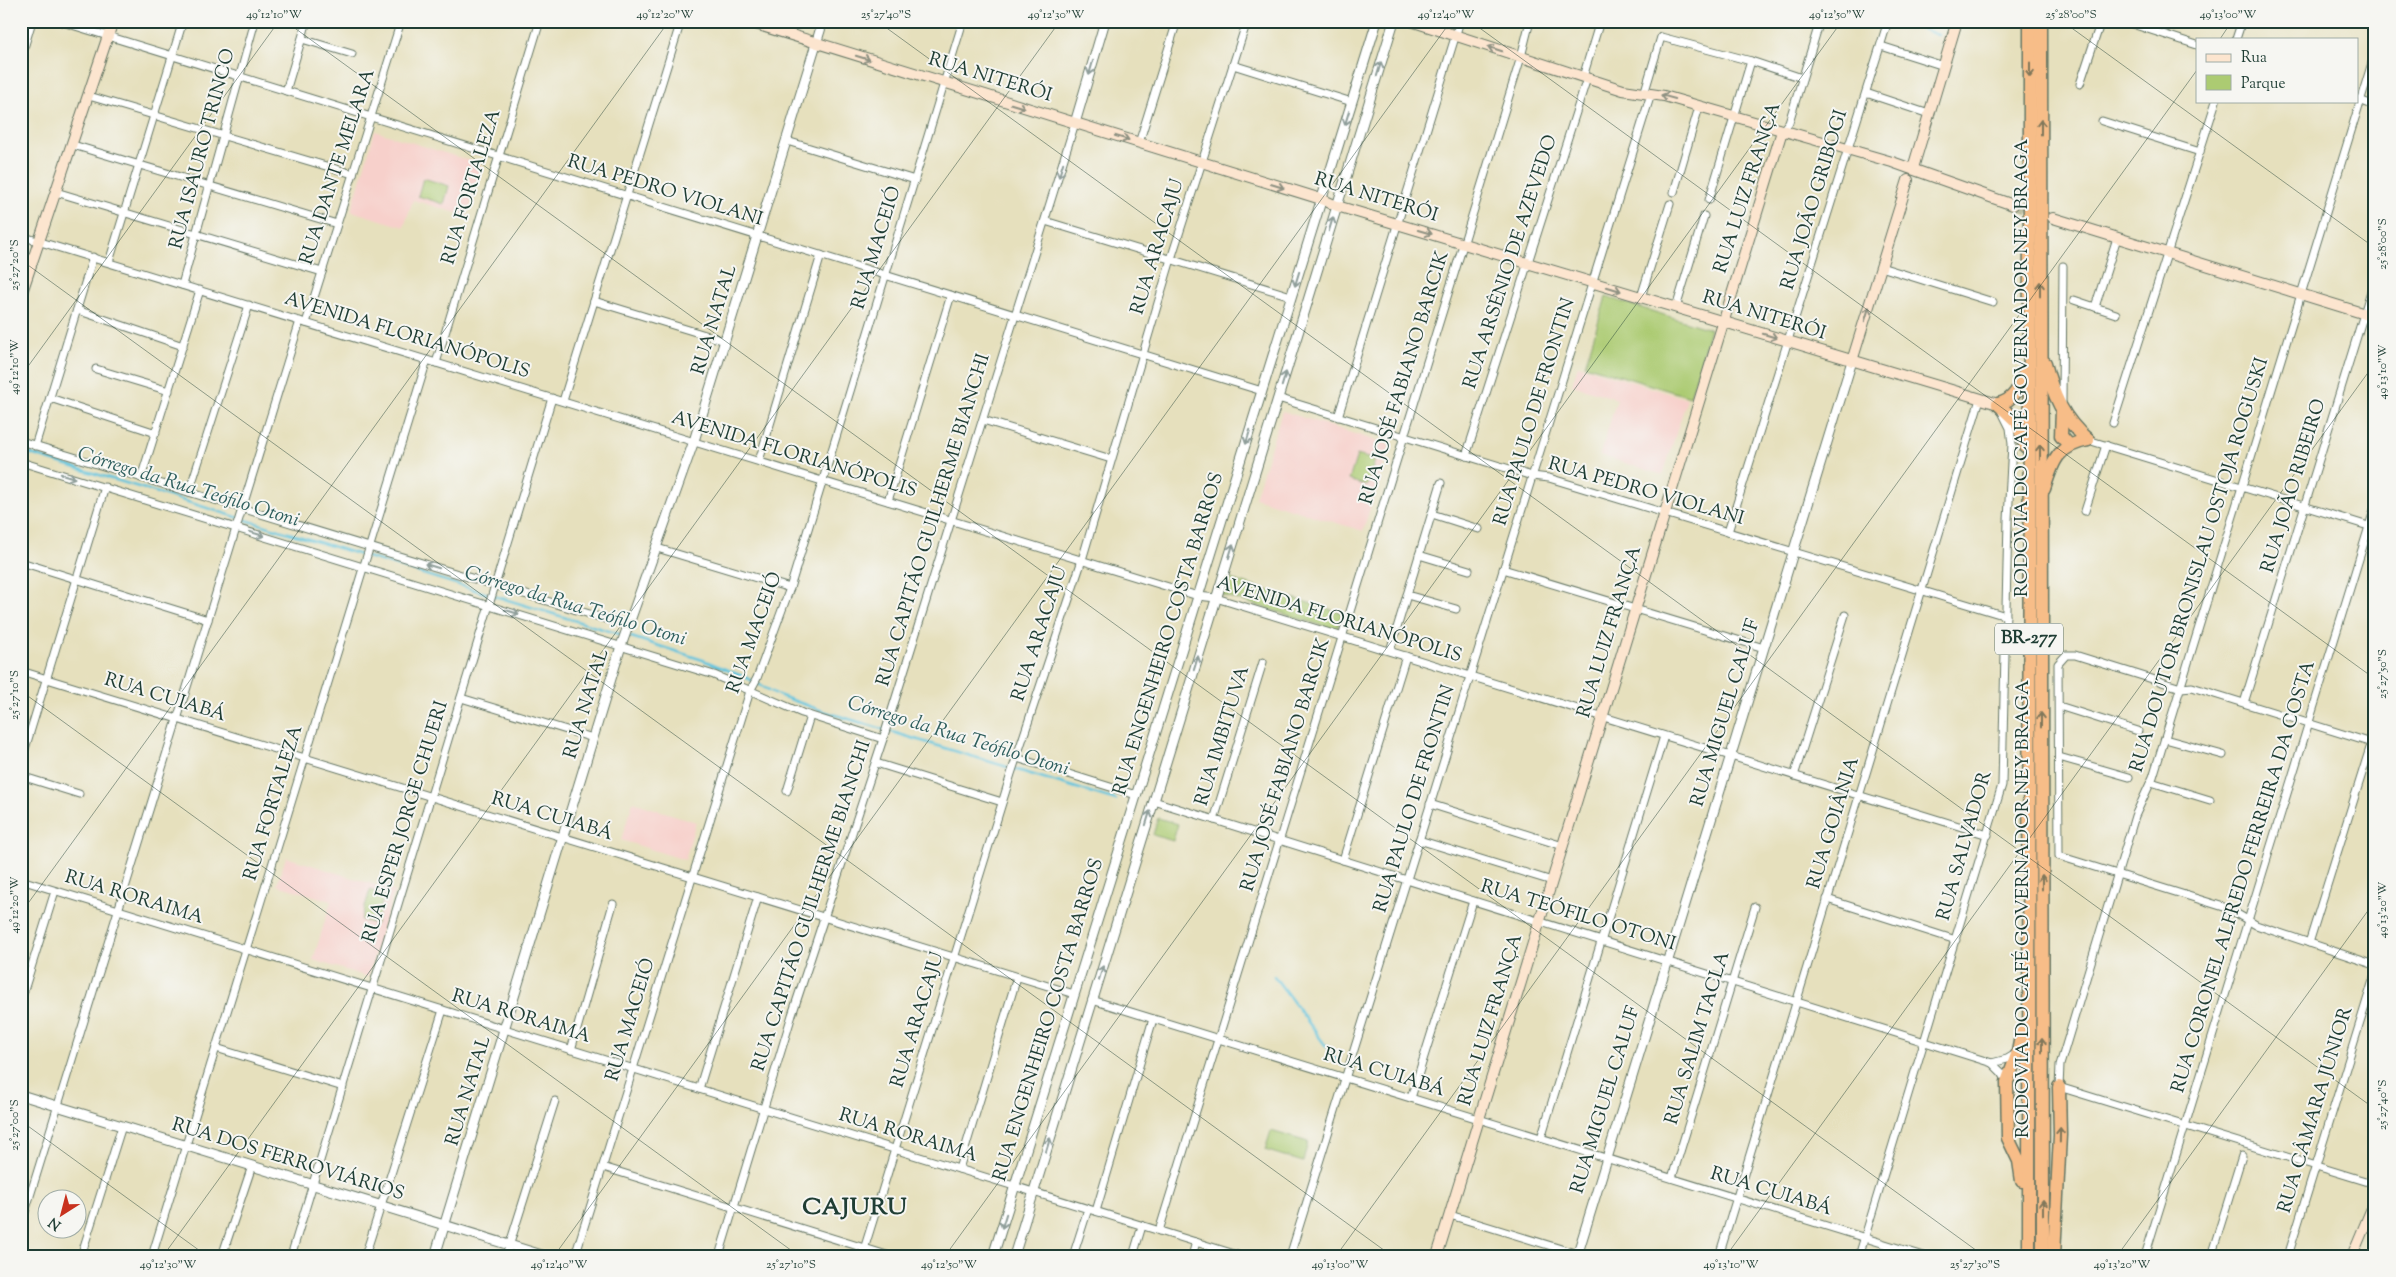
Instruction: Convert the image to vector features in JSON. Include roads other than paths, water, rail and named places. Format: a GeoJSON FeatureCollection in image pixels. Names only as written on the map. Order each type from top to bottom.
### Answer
{"type":"FeatureCollection","features":[{"type":"Feature","properties":{"kind":"highway","name":"RODOVIA DO CAFÉ GOVERNADOR NEY BRAGA"},"geometry":{"type":"LineString","coordinates":[[2029,1253],[2030,21]]}},
{"type":"Feature","properties":{"kind":"highway","name":"RODOVIA DO CAFÉ GOVERNADOR NEY BRAGA"},"geometry":{"type":"LineString","coordinates":[[2041,21],[2040,500],[2043,1256]]}},
{"type":"Feature","properties":{"kind":"highway"},"geometry":{"type":"LineString","coordinates":[[2040,342],[2052,389],[2062,410],[2072,424],[2088,440]]}},
{"type":"Feature","properties":{"kind":"highway"},"geometry":{"type":"LineString","coordinates":[[2029,458],[2017,422],[1998,404],[2011,399],[2016,393],[2030,357]]}},
{"type":"Feature","properties":{"kind":"highway"},"geometry":{"type":"LineString","coordinates":[[2062,410],[2061,436],[2069,445]]}},
{"type":"Feature","properties":{"kind":"highway"},"geometry":{"type":"LineString","coordinates":[[2040,500],[2054,461],[2069,445],[2072,437],[2072,424]]}},
{"type":"Feature","properties":{"kind":"highway"},"geometry":{"type":"LineString","coordinates":[[2069,445],[2088,440]]}},
{"type":"Feature","properties":{"kind":"highway"},"geometry":{"type":"LineString","coordinates":[[2028,987],[2018,1052],[2007,1082],[2008,1138],[2020,1166],[2024,1224],[2029,1253]]}},
{"type":"Feature","properties":{"kind":"highway"},"geometry":{"type":"LineString","coordinates":[[2054,1256],[2060,1135],[2059,1087]]}},
{"type":"Feature","properties":{"kind":"main road"},"geometry":{"type":"LineString","coordinates":[[21,295],[113,21]]}},
{"type":"Feature","properties":{"kind":"main road"},"geometry":{"type":"LineString","coordinates":[[1411,21],[1630,92],[1699,106],[1913,168],[2013,205]]}},
{"type":"Feature","properties":{"kind":"main road"},"geometry":{"type":"LineString","coordinates":[[1913,168],[1957,21]]}},
{"type":"Feature","properties":{"kind":"main road","name":"RUA NITERÓI"},"geometry":{"type":"LineString","coordinates":[[750,22],[1322,199],[1337,206],[1998,404]]}},
{"type":"Feature","properties":{"kind":"main road","name":"RUA LUIZ FRANÇA"},"geometry":{"type":"LineString","coordinates":[[1437,1256],[1782,131]]}},
{"type":"Feature","properties":{"kind":"main road"},"geometry":{"type":"LineString","coordinates":[[1878,159],[1902,171],[1908,180],[1917,176],[1934,176]]}},
{"type":"Feature","properties":{"kind":"main road","name":"RUA MIGUEL CALUF"},"geometry":{"type":"LineString","coordinates":[[1852,361],[1908,180]]}},
{"type":"Feature","properties":{"kind":"main road"},"geometry":{"type":"LineString","coordinates":[[2053,218],[2375,317]]}},
{"type":"Feature","properties":{"kind":"main road"},"geometry":{"type":"LineString","coordinates":[[2352,1256],[2375,1201]]}},
{"type":"Feature","properties":{"kind":"street"},"geometry":{"type":"LineString","coordinates":[[21,58],[32,21]]}},
{"type":"Feature","properties":{"kind":"street","name":"RUA PEDRO VIOLANI"},"geometry":{"type":"LineString","coordinates":[[59,21],[1262,391]]}},
{"type":"Feature","properties":{"kind":"street"},"geometry":{"type":"LineString","coordinates":[[108,262],[183,21]]}},
{"type":"Feature","properties":{"kind":"street","name":"RUA ISAURO TRINCO"},"geometry":{"type":"LineString","coordinates":[[182,285],[255,21]]}},
{"type":"Feature","properties":{"kind":"street"},"geometry":{"type":"LineString","coordinates":[[286,91],[307,21]]}},
{"type":"Feature","properties":{"kind":"street","name":"RUA DANTE MELARA"},"geometry":{"type":"LineString","coordinates":[[21,1225],[25,1201],[58,1106],[242,508],[303,322],[322,272],[401,21]]}},
{"type":"Feature","properties":{"kind":"street","name":"RUA FORTALEZA"},"geometry":{"type":"LineString","coordinates":[[436,362],[540,21]]}},
{"type":"Feature","properties":{"kind":"street"},"geometry":{"type":"LineString","coordinates":[[563,401],[682,21]]}},
{"type":"Feature","properties":{"kind":"street","name":"RUA NATAL"},"geometry":{"type":"LineString","coordinates":[[435,1256],[622,646],[694,441],[823,21]]}},
{"type":"Feature","properties":{"kind":"street","name":"RUA MACEIÓ"},"geometry":{"type":"LineString","coordinates":[[575,1256],[750,691],[757,678],[790,588],[963,21]]}},
{"type":"Feature","properties":{"kind":"street","name":"RUA CAPITÃO GUILHERME BIANCHI"},"geometry":{"type":"LineString","coordinates":[[719,1256],[824,918],[884,737],[1045,221],[1105,21]]}},
{"type":"Feature","properties":{"kind":"street"},"geometry":{"type":"LineString","coordinates":[[1139,143],[1177,21]]}},
{"type":"Feature","properties":{"kind":"street","name":"RUA ARACAJU"},"geometry":{"type":"LineString","coordinates":[[862,1256],[1002,802],[1082,560],[1171,259],[1247,21]]}},
{"type":"Feature","properties":{"kind":"street","name":"RUA ENGENHEIRO COSTA BARROS"},"geometry":{"type":"LineString","coordinates":[[993,1256],[1377,21]]}},
{"type":"Feature","properties":{"kind":"street","name":"RUA ENGENHEIRO COSTA BARROS"},"geometry":{"type":"LineString","coordinates":[[1014,1256],[1394,21]]}},
{"type":"Feature","properties":{"kind":"street"},"geometry":{"type":"LineString","coordinates":[[1338,416],[1460,21]]}},
{"type":"Feature","properties":{"kind":"street","name":"RUA JOSÉ FABIANO BARCIK"},"geometry":{"type":"LineString","coordinates":[[1160,1231],[1521,57],[1530,21]]}},
{"type":"Feature","properties":{"kind":"street","name":"RUA ARSÊNIO DE AZEVEDO"},"geometry":{"type":"LineString","coordinates":[[1466,456],[1528,263],[1585,77],[1600,21]]}},
{"type":"Feature","properties":{"kind":"street","name":"RUA LUIZ FRANÇA"},"geometry":{"type":"LineString","coordinates":[[1782,131],[1789,122],[1820,21]]}},
{"type":"Feature","properties":{"kind":"street","name":"RUA JOÃO GRIBOGI"},"geometry":{"type":"LineString","coordinates":[[1728,532],[1888,21]]}},
{"type":"Feature","properties":{"kind":"street"},"geometry":{"type":"LineString","coordinates":[[2080,84],[2101,21]]}},
{"type":"Feature","properties":{"kind":"street"},"geometry":{"type":"LineString","coordinates":[[2123,21],[2196,45]]}},
{"type":"Feature","properties":{"kind":"street"},"geometry":{"type":"LineString","coordinates":[[2236,38],[2242,21]]}},
{"type":"Feature","properties":{"kind":"street","name":"RUA PAULO DE FRONTIN"},"geometry":{"type":"LineString","coordinates":[[1290,1256],[1592,282],[1647,94],[1661,37],[1751,61]]}},
{"type":"Feature","properties":{"kind":"street"},"geometry":{"type":"LineString","coordinates":[[302,39],[352,54]]}},
{"type":"Feature","properties":{"kind":"street"},"geometry":{"type":"LineString","coordinates":[[1881,46],[1944,66]]}},
{"type":"Feature","properties":{"kind":"street","name":"RUA DOUTOR BRONISLAU OSTOJA ROGUSKI"},"geometry":{"type":"LineString","coordinates":[[2059,1087],[2060,1065],[2118,873],[2138,809],[2151,782],[2181,688],[2359,100],[2375,53]]}},
{"type":"Feature","properties":{"kind":"street"},"geometry":{"type":"LineString","coordinates":[[1709,200],[1751,61],[1802,78]]}},
{"type":"Feature","properties":{"kind":"street"},"geometry":{"type":"LineString","coordinates":[[1233,65],[1352,102]]}},
{"type":"Feature","properties":{"kind":"street"},"geometry":{"type":"LineString","coordinates":[[1866,93],[1929,114]]}},
{"type":"Feature","properties":{"kind":"street"},"geometry":{"type":"LineString","coordinates":[[89,96],[353,174]]}},
{"type":"Feature","properties":{"kind":"street"},"geometry":{"type":"LineString","coordinates":[[2359,100],[2375,106]]}},
{"type":"Feature","properties":{"kind":"street"},"geometry":{"type":"LineString","coordinates":[[2113,423],[2216,102]]}},
{"type":"Feature","properties":{"kind":"street"},"geometry":{"type":"LineString","coordinates":[[1674,192],[1699,106]]}},
{"type":"Feature","properties":{"kind":"street"},"geometry":{"type":"LineString","coordinates":[[2102,121],[2200,152]]}},
{"type":"Feature","properties":{"kind":"street"},"geometry":{"type":"LineString","coordinates":[[786,141],[915,180]]}},
{"type":"Feature","properties":{"kind":"street"},"geometry":{"type":"LineString","coordinates":[[72,144],[337,224]]}},
{"type":"Feature","properties":{"kind":"street"},"geometry":{"type":"LineString","coordinates":[[56,192],[322,272]]}},
{"type":"Feature","properties":{"kind":"street"},"geometry":{"type":"LineString","coordinates":[[1641,297],[1670,204]]}},
{"type":"Feature","properties":{"kind":"street"},"geometry":{"type":"LineString","coordinates":[[1676,308],[1704,216]]}},
{"type":"Feature","properties":{"kind":"street"},"geometry":{"type":"LineString","coordinates":[[1045,221],[1291,296]]}},
{"type":"Feature","properties":{"kind":"street","name":"AVENIDA FLORIANÓPOLIS"},"geometry":{"type":"LineString","coordinates":[[21,236],[1198,596],[1216,598],[1988,835]]}},
{"type":"Feature","properties":{"kind":"street"},"geometry":{"type":"LineString","coordinates":[[2095,307],[2117,238]]}},
{"type":"Feature","properties":{"kind":"street"},"geometry":{"type":"LineString","coordinates":[[759,461],[821,256]]}},
{"type":"Feature","properties":{"kind":"street"},"geometry":{"type":"LineString","coordinates":[[35,446],[93,258]]}},
{"type":"Feature","properties":{"kind":"street"},"geometry":{"type":"LineString","coordinates":[[2062,410],[2064,266]]}},
{"type":"Feature","properties":{"kind":"street"},"geometry":{"type":"LineString","coordinates":[[1881,267],[1992,302]]}},
{"type":"Feature","properties":{"kind":"street","name":"RUA JOÃO RIBEIRO"},"geometry":{"type":"LineString","coordinates":[[2244,703],[2375,278]]}},
{"type":"Feature","properties":{"kind":"street"},"geometry":{"type":"LineString","coordinates":[[141,478],[200,290]]}},
{"type":"Feature","properties":{"kind":"street"},"geometry":{"type":"LineString","coordinates":[[888,501],[951,295]]}},
{"type":"Feature","properties":{"kind":"street"},"geometry":{"type":"LineString","coordinates":[[2074,300],[2116,314]]}},
{"type":"Feature","properties":{"kind":"street"},"geometry":{"type":"LineString","coordinates":[[594,301],[725,341]]}},
{"type":"Feature","properties":{"kind":"street"},"geometry":{"type":"LineString","coordinates":[[189,492],[249,305]]}},
{"type":"Feature","properties":{"kind":"street"},"geometry":{"type":"LineString","coordinates":[[77,310],[183,346]]}},
{"type":"Feature","properties":{"kind":"street","name":"RUA FORTALEZA"},"geometry":{"type":"LineString","coordinates":[[152,1256],[426,360]]}},
{"type":"Feature","properties":{"kind":"street","name":"RUA MIGUEL CALUF"},"geometry":{"type":"LineString","coordinates":[[1579,1255],[1607,1158],[1852,361]]}},
{"type":"Feature","properties":{"kind":"street"},"geometry":{"type":"LineString","coordinates":[[96,369],[169,391]]}},
{"type":"Feature","properties":{"kind":"street"},"geometry":{"type":"LineString","coordinates":[[50,398],[156,432]]}},
{"type":"Feature","properties":{"kind":"street","name":"RUA ESPER JORGE CHUERI"},"geometry":{"type":"LineString","coordinates":[[291,1256],[552,398]]}},
{"type":"Feature","properties":{"kind":"street","name":"RUA PEDRO VIOLANI"},"geometry":{"type":"LineString","coordinates":[[1278,398],[1532,476],[1549,478],[2006,616]]}},
{"type":"Feature","properties":{"kind":"street","name":"RUA GOIÂNIA"},"geometry":{"type":"LineString","coordinates":[[1718,1256],[1980,399]]}},
{"type":"Feature","properties":{"kind":"street","name":"RUA SALVADOR"},"geometry":{"type":"LineString","coordinates":[[1859,1256],[1988,835],[2004,775],[2006,616],[2012,444],[2010,428],[1998,404]]}},
{"type":"Feature","properties":{"kind":"street"},"geometry":{"type":"LineString","coordinates":[[982,420],[1111,459]]}},
{"type":"Feature","properties":{"kind":"street"},"geometry":{"type":"LineString","coordinates":[[2088,440],[2372,527]]}},
{"type":"Feature","properties":{"kind":"street"},"geometry":{"type":"LineString","coordinates":[[21,441],[629,626]]}},
{"type":"Feature","properties":{"kind":"street"},"geometry":{"type":"LineString","coordinates":[[2085,511],[2106,445]]}},
{"type":"Feature","properties":{"kind":"street"},"geometry":{"type":"LineString","coordinates":[[21,462],[714,675],[810,716],[884,737]]}},
{"type":"Feature","properties":{"kind":"street"},"geometry":{"type":"LineString","coordinates":[[1390,651],[1441,483]]}},
{"type":"Feature","properties":{"kind":"street"},"geometry":{"type":"LineString","coordinates":[[21,762],[105,487]]}},
{"type":"Feature","properties":{"kind":"street","name":"RUA CORONEL ALFREDO FERREIRA DA COSTA"},"geometry":{"type":"LineString","coordinates":[[2145,1256],[2308,723],[2372,527],[2375,507]]}},
{"type":"Feature","properties":{"kind":"street"},"geometry":{"type":"LineString","coordinates":[[1432,514],[1479,529]]}},
{"type":"Feature","properties":{"kind":"street"},"geometry":{"type":"LineString","coordinates":[[656,548],[790,588]]}},
{"type":"Feature","properties":{"kind":"street"},"geometry":{"type":"LineString","coordinates":[[1419,555],[1469,570]]}},
{"type":"Feature","properties":{"kind":"street"},"geometry":{"type":"LineString","coordinates":[[21,562],[208,620]]}},
{"type":"Feature","properties":{"kind":"street"},"geometry":{"type":"LineString","coordinates":[[1503,569],[1764,648]]}},
{"type":"Feature","properties":{"kind":"street"},"geometry":{"type":"LineString","coordinates":[[1407,595],[1456,610]]}},
{"type":"Feature","properties":{"kind":"street"},"geometry":{"type":"LineString","coordinates":[[1794,776],[1845,615]]}},
{"type":"Feature","properties":{"kind":"street"},"geometry":{"type":"LineString","coordinates":[[2373,743],[2192,687],[2181,688],[2075,655],[2066,655],[2058,664],[2059,856],[2227,908],[2256,925],[2375,965]]}},
{"type":"Feature","properties":{"kind":"street"},"geometry":{"type":"LineString","coordinates":[[1343,860],[1406,656]]}},
{"type":"Feature","properties":{"kind":"street","name":"RUA IMBITUVA"},"geometry":{"type":"LineString","coordinates":[[1214,820],[1263,662]]}},
{"type":"Feature","properties":{"kind":"street","name":"RUA CUIABÁ"},"geometry":{"type":"LineString","coordinates":[[21,671],[1074,994]]}},
{"type":"Feature","properties":{"kind":"street"},"geometry":{"type":"LineString","coordinates":[[461,698],[594,738]]}},
{"type":"Feature","properties":{"kind":"street"},"geometry":{"type":"LineString","coordinates":[[2059,706],[2138,731]]}},
{"type":"Feature","properties":{"kind":"street"},"geometry":{"type":"LineString","coordinates":[[788,791],[810,716]]}},
{"type":"Feature","properties":{"kind":"street"},"geometry":{"type":"LineString","coordinates":[[2309,943],[2375,732]]}},
{"type":"Feature","properties":{"kind":"street"},"geometry":{"type":"LineString","coordinates":[[1541,1138],[1664,736]]}},
{"type":"Feature","properties":{"kind":"street"},"geometry":{"type":"LineString","coordinates":[[2165,739],[2224,755]]}},
{"type":"Feature","properties":{"kind":"street"},"geometry":{"type":"LineString","coordinates":[[2059,757],[2129,777]]}},
{"type":"Feature","properties":{"kind":"street"},"geometry":{"type":"LineString","coordinates":[[1016,761],[1136,795]]}},
{"type":"Feature","properties":{"kind":"street"},"geometry":{"type":"LineString","coordinates":[[876,762],[1002,802]]}},
{"type":"Feature","properties":{"kind":"street"},"geometry":{"type":"LineString","coordinates":[[21,776],[80,794]]}},
{"type":"Feature","properties":{"kind":"street"},"geometry":{"type":"LineString","coordinates":[[2151,782],[2210,800]]}},
{"type":"Feature","properties":{"kind":"street","name":"RUA TEÓFILO OTONI"},"geometry":{"type":"LineString","coordinates":[[1154,801],[1992,1063]]}},
{"type":"Feature","properties":{"kind":"street"},"geometry":{"type":"LineString","coordinates":[[1430,804],[1563,846]]}},
{"type":"Feature","properties":{"kind":"street"},"geometry":{"type":"LineString","coordinates":[[1419,840],[1552,881]]}},
{"type":"Feature","properties":{"kind":"street","name":"RUA RORAIMA"},"geometry":{"type":"LineString","coordinates":[[21,880],[1241,1256]]}},
{"type":"Feature","properties":{"kind":"street"},"geometry":{"type":"LineString","coordinates":[[21,1000],[55,891]]}},
{"type":"Feature","properties":{"kind":"street"},"geometry":{"type":"LineString","coordinates":[[699,1089],[758,897]]}},
{"type":"Feature","properties":{"kind":"street"},"geometry":{"type":"LineString","coordinates":[[1827,900],[1956,940]]}},
{"type":"Feature","properties":{"kind":"street"},"geometry":{"type":"LineString","coordinates":[[1411,1098],[1473,901]]}},
{"type":"Feature","properties":{"kind":"street"},"geometry":{"type":"LineString","coordinates":[[571,1050],[613,904]]}},
{"type":"Feature","properties":{"kind":"street","name":"RUA SALIM TACLA"},"geometry":{"type":"LineString","coordinates":[[1672,1178],[1755,907]]}},
{"type":"Feature","properties":{"kind":"street","name":"RUA CÂMARA JÚNIOR"},"geometry":{"type":"LineString","coordinates":[[2288,1256],[2375,974]]}},
{"type":"Feature","properties":{"kind":"street"},"geometry":{"type":"LineString","coordinates":[[959,1169],[1017,977]]}},
{"type":"Feature","properties":{"kind":"street","name":"RUA CUIABÁ"},"geometry":{"type":"LineString","coordinates":[[1092,1000],[1924,1256]]}},
{"type":"Feature","properties":{"kind":"street"},"geometry":{"type":"LineString","coordinates":[[365,1256],[443,1010]]}},
{"type":"Feature","properties":{"kind":"street"},"geometry":{"type":"LineString","coordinates":[[1096,1211],[1153,1019]]}},
{"type":"Feature","properties":{"kind":"street"},"geometry":{"type":"LineString","coordinates":[[216,1048],[343,1087]]}},
{"type":"Feature","properties":{"kind":"street"},"geometry":{"type":"LineString","coordinates":[[1992,1063],[2007,1059],[2018,1052]]}},
{"type":"Feature","properties":{"kind":"street"},"geometry":{"type":"LineString","coordinates":[[1992,1063],[2002,1073],[2007,1082]]}},
{"type":"Feature","properties":{"kind":"street"},"geometry":{"type":"LineString","coordinates":[[2059,1087],[2375,1184]]}},
{"type":"Feature","properties":{"kind":"street","name":"RUA DOS FERROVIÁRIOS"},"geometry":{"type":"LineString","coordinates":[[21,1095],[545,1256]]}},
{"type":"Feature","properties":{"kind":"street"},"geometry":{"type":"LineString","coordinates":[[506,1256],[555,1101]]}},
{"type":"Feature","properties":{"kind":"street"},"geometry":{"type":"LineString","coordinates":[[81,1256],[122,1126]]}},
{"type":"Feature","properties":{"kind":"street"},"geometry":{"type":"LineString","coordinates":[[2212,1256],[2242,1156]]}},
{"type":"Feature","properties":{"kind":"street"},"geometry":{"type":"LineString","coordinates":[[222,1256],[252,1166]]}},
{"type":"Feature","properties":{"kind":"street"},"geometry":{"type":"LineString","coordinates":[[603,1167],[890,1256]]}},
{"type":"Feature","properties":{"kind":"street"},"geometry":{"type":"LineString","coordinates":[[1074,1256],[1088,1209]]}},
{"type":"Feature","properties":{"kind":"street"},"geometry":{"type":"LineString","coordinates":[[1450,1215],[1579,1255]]}},
{"type":"Feature","properties":{"kind":"street"},"geometry":{"type":"LineString","coordinates":[[1133,1256],[1142,1226]]}},
{"type":"Feature","properties":{"kind":"street"},"geometry":{"type":"LineString","coordinates":[[1192,1256],[1196,1242]]}},
{"type":"Feature","properties":{"kind":"waterway"},"geometry":{"type":"LineString","coordinates":[[1914,21],[1922,29],[1938,35]]}},
{"type":"Feature","properties":{"kind":"waterway","name":"Córrego da Rua Teófilo Otoni"},"geometry":{"type":"LineString","coordinates":[[21,451],[622,635]]}},
{"type":"Feature","properties":{"kind":"waterway","name":"Córrego da Rua Teófilo Otoni"},"geometry":{"type":"LineString","coordinates":[[628,636],[703,660],[747,678],[778,695],[823,711],[1116,800]]}},
{"type":"Feature","properties":{"kind":"waterway","name":"Córrego da Rua Teófilo Otoni"},"geometry":{"type":"LineString","coordinates":[[1274,976],[1337,1061]]}},
{"type":"Feature","properties":{"kind":"tunnel"},"geometry":{"type":"LineString","coordinates":[[2013,205],[2036,213]]}},
{"type":"Feature","properties":{"kind":"district","name":"CAJURU"},"geometry":{"type":"Point","coordinates":[855,1208]}}]}
